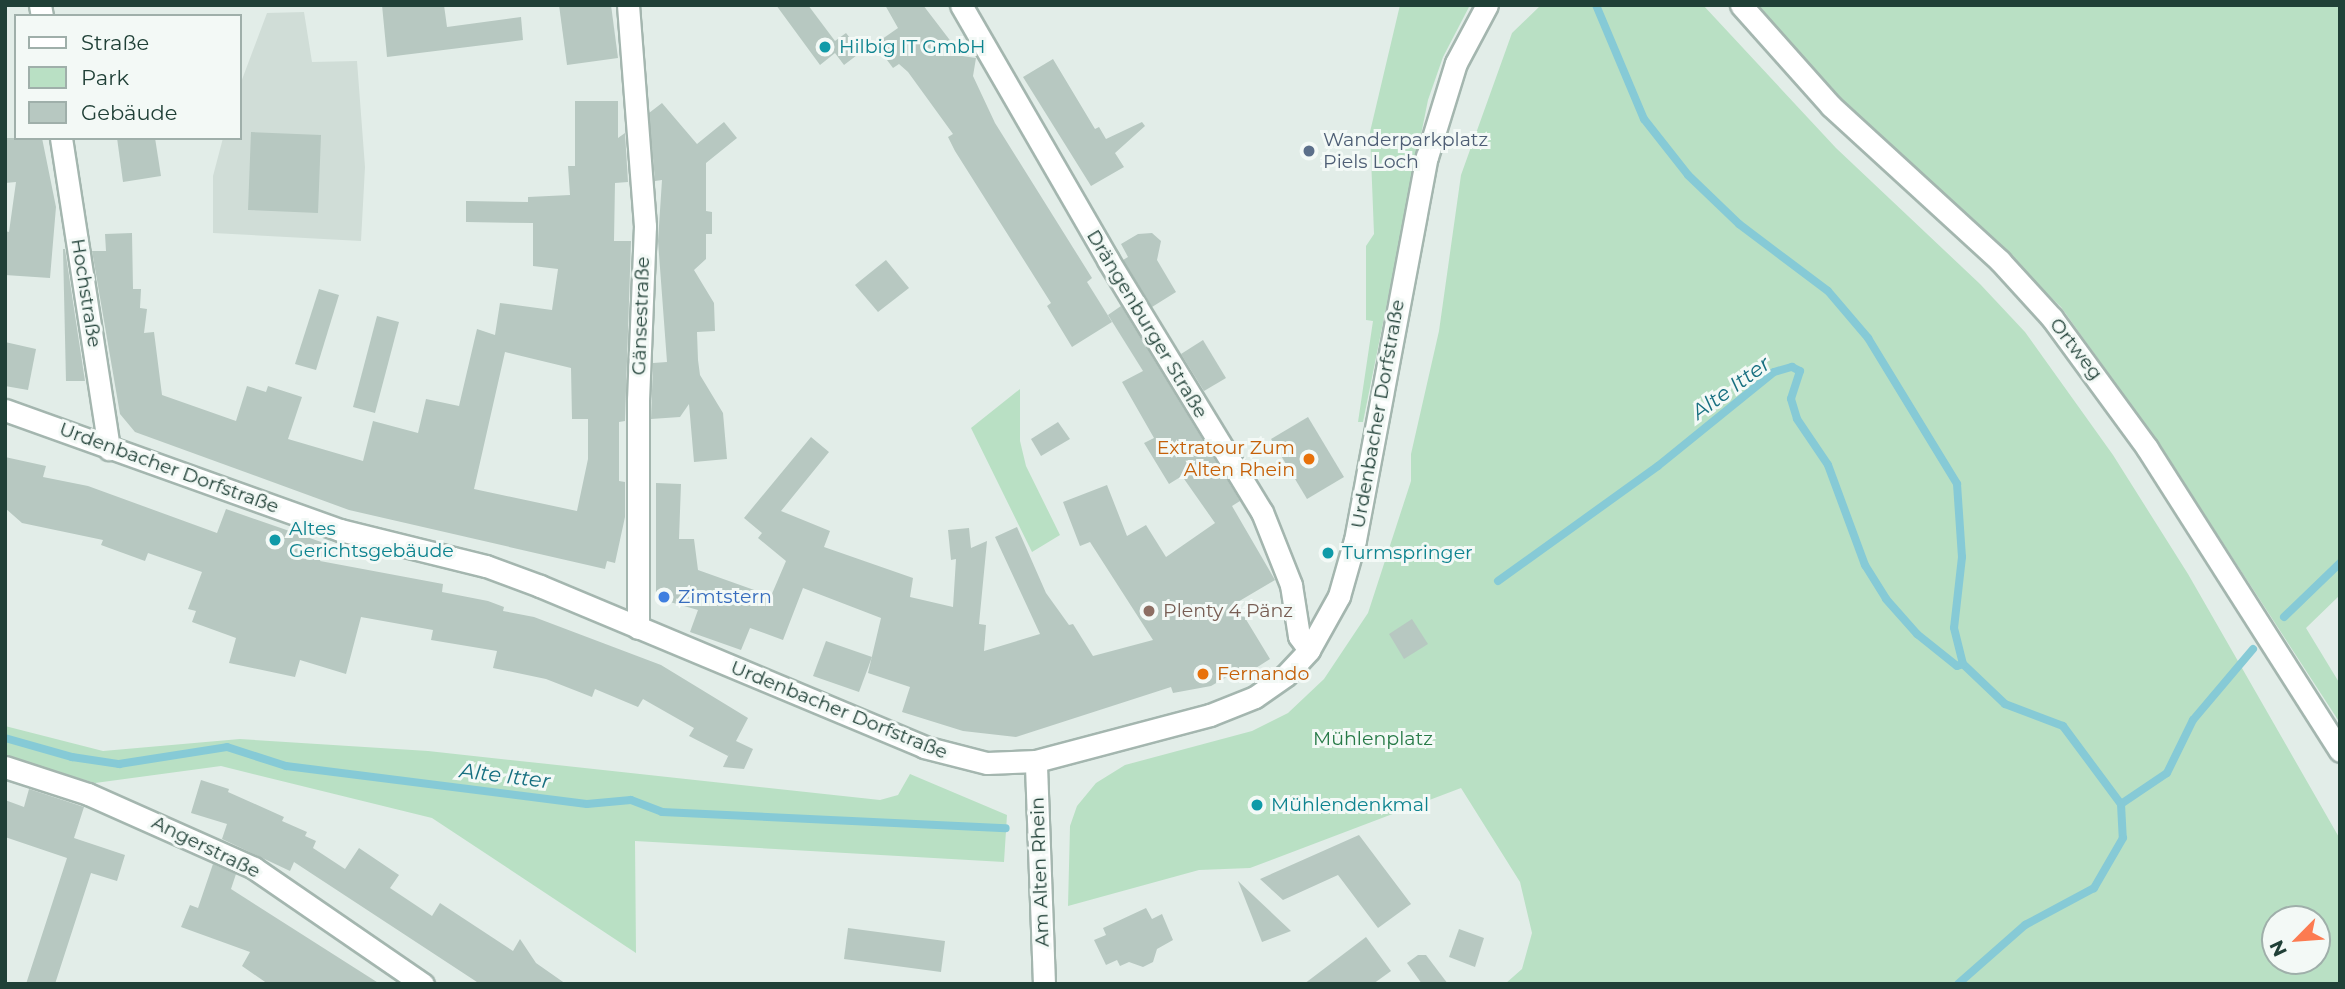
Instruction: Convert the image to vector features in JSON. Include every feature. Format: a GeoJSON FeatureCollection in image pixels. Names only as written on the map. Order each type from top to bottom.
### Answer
{"type":"FeatureCollection","features":[{"type":"Feature","properties":{"kind":"street","name":"Gänsestraße"},"geometry":{"type":"LineString","coordinates":[[628,5],[645,226],[638,399],[638,628]]}},
{"type":"Feature","properties":{"kind":"street","name":"Drängenburger Straße"},"geometry":{"type":"LineString","coordinates":[[961,5],[1108,260],[1262,512],[1291,584],[1299,636],[1309,650]]}},
{"type":"Feature","properties":{"kind":"street","name":"Urdenbacher Dorfstraße"},"geometry":{"type":"LineString","coordinates":[[5,410],[340,530],[486,566],[949,755],[987,763],[1036,761],[1238,705],[1269,688],[1309,650],[1324,627],[1349,568],[1440,105],[1456,63],[1488,5]]}},
{"type":"Feature","properties":{"kind":"street","name":"Ortweg"},"geometry":{"type":"LineString","coordinates":[[1741,5],[1830,106],[2000,261],[2052,318],[2147,448],[2340,751]]}},
{"type":"Feature","properties":{"kind":"street","name":"Hochstraße"},"geometry":{"type":"LineString","coordinates":[[61,140],[109,449]]}},
{"type":"Feature","properties":{"kind":"street","name":"Am Alten Rhein"},"geometry":{"type":"LineString","coordinates":[[1036,761],[1044,984]]}},
{"type":"Feature","properties":{"kind":"street","name":"Angerstraße"},"geometry":{"type":"LineString","coordinates":[[5,767],[88,794],[254,868],[423,984]]}},
{"type":"Feature","properties":{"kind":"shaded area"},"geometry":{"type":"Polygon","coordinates":[[[304,12],[312,62],[357,61],[365,167],[361,241],[213,233],[213,176],[222,140],[242,140],[242,80],[267,13],[304,12]]]}},
{"type":"Feature","properties":{"kind":"green space"},"geometry":{"type":"Polygon","coordinates":[[[1400,5],[1470,5],[1443,57],[1428,100],[1363,422],[1358,422],[1373,321],[1366,320],[1366,246],[1374,234],[1370,132],[1400,5]]]}},
{"type":"Feature","properties":{"kind":"green space","name":"Mühlenplatz"},"geometry":{"type":"Polygon","coordinates":[[[1541,5],[1703,5],[1836,148],[1980,284],[2025,332],[2113,455],[2188,574],[2340,839],[2340,984],[1505,984],[1522,969],[1532,933],[1520,882],[1461,788],[1250,868],[1199,870],[1068,906],[1070,826],[1077,806],[1096,783],[1125,765],[1252,731],[1288,713],[1324,679],[1368,613],[1411,481],[1411,454],[1439,331],[1461,175],[1512,33],[1541,5]]]}},
{"type":"Feature","properties":{"kind":"green space"},"geometry":{"type":"Polygon","coordinates":[[[1754,5],[2340,5],[2340,595],[2306,628],[2340,684],[2340,723],[2158,443],[2061,307],[1840,97],[1754,5]]]}},
{"type":"Feature","properties":{"kind":"green space"},"geometry":{"type":"Polygon","coordinates":[[[1020,389],[1020,441],[1026,466],[1060,535],[1032,552],[971,428],[1020,389]]]}},
{"type":"Feature","properties":{"kind":"green space"},"geometry":{"type":"Polygon","coordinates":[[[5,726],[103,751],[240,739],[428,751],[880,800],[898,795],[910,774],[1007,815],[1004,862],[635,841],[636,953],[432,818],[221,766],[95,783],[5,756],[5,726]]]}},
{"type":"Feature","properties":{"kind":"building"},"geometry":{"type":"Polygon","coordinates":[[[382,5],[444,5],[447,27],[521,17],[523,40],[387,57],[382,5]]]}},
{"type":"Feature","properties":{"kind":"building"},"geometry":{"type":"Polygon","coordinates":[[[559,5],[611,5],[618,58],[567,65],[559,5]]]}},
{"type":"Feature","properties":{"kind":"building"},"geometry":{"type":"Polygon","coordinates":[[[776,5],[808,5],[835,41],[846,33],[861,52],[844,65],[835,53],[820,65],[776,5]]]}},
{"type":"Feature","properties":{"kind":"building"},"geometry":{"type":"Polygon","coordinates":[[[885,5],[923,5],[962,56],[976,58],[973,76],[995,123],[1092,278],[1087,282],[1112,322],[1072,347],[1047,306],[1051,303],[955,151],[948,137],[953,134],[908,72],[899,64],[893,68],[875,44],[898,28],[885,5]]]}},
{"type":"Feature","properties":{"kind":"building"},"geometry":{"type":"Polygon","coordinates":[[[1053,59],[1095,129],[1099,127],[1106,139],[1142,122],[1145,126],[1115,153],[1124,167],[1091,186],[1023,77],[1053,59]]]}},
{"type":"Feature","properties":{"kind":"building"},"geometry":{"type":"Polygon","coordinates":[[[575,101],[618,101],[618,138],[625,133],[628,182],[615,183],[614,241],[631,241],[625,421],[619,422],[619,481],[625,482],[625,517],[615,563],[607,561],[605,569],[349,510],[135,432],[120,414],[92,251],[106,251],[105,234],[132,233],[133,289],[141,289],[140,308],[147,309],[144,333],[154,332],[162,395],[236,421],[247,386],[266,392],[268,386],[302,397],[288,439],[363,461],[373,421],[418,433],[426,399],[459,406],[477,329],[495,335],[500,303],[552,310],[558,269],[533,266],[533,223],[466,222],[466,201],[528,202],[528,197],[570,195],[568,166],[575,166],[575,101]],[[505,352],[474,489],[577,511],[588,459],[588,419],[572,419],[571,368],[505,352]]]}},
{"type":"Feature","properties":{"kind":"building"},"geometry":{"type":"Polygon","coordinates":[[[662,103],[697,144],[724,122],[737,138],[706,163],[706,211],[712,212],[712,234],[706,234],[706,259],[694,270],[714,303],[715,331],[697,332],[698,360],[700,375],[723,413],[727,459],[694,462],[689,404],[680,417],[651,419],[653,363],[667,362],[658,241],[662,180],[655,181],[649,113],[662,103]]]}},
{"type":"Feature","properties":{"kind":"building"},"geometry":{"type":"Polygon","coordinates":[[[251,132],[321,135],[318,213],[248,210],[251,132]]]}},
{"type":"Feature","properties":{"kind":"building"},"geometry":{"type":"Polygon","coordinates":[[[5,138],[42,140],[56,207],[50,278],[5,275],[5,231],[9,232],[16,182],[5,183],[5,138]]]}},
{"type":"Feature","properties":{"kind":"building"},"geometry":{"type":"Polygon","coordinates":[[[117,140],[155,140],[161,176],[123,182],[117,140]]]}},
{"type":"Feature","properties":{"kind":"building"},"geometry":{"type":"Polygon","coordinates":[[[1152,233],[1161,241],[1157,260],[1176,292],[1152,307],[1123,260],[1128,257],[1121,244],[1138,234],[1152,233]]]}},
{"type":"Feature","properties":{"kind":"building"},"geometry":{"type":"Polygon","coordinates":[[[65,249],[85,381],[66,381],[65,249]]]}},
{"type":"Feature","properties":{"kind":"building"},"geometry":{"type":"Polygon","coordinates":[[[886,260],[909,288],[878,312],[855,285],[886,260]]]}},
{"type":"Feature","properties":{"kind":"building"},"geometry":{"type":"Polygon","coordinates":[[[319,289],[339,295],[316,370],[295,364],[319,289]]]}},
{"type":"Feature","properties":{"kind":"building"},"geometry":{"type":"Polygon","coordinates":[[[1121,306],[1240,501],[1232,506],[1275,580],[1236,603],[1270,659],[1248,673],[1244,667],[1211,686],[1173,693],[1171,687],[1016,737],[963,731],[902,712],[910,687],[868,673],[881,618],[803,588],[783,640],[750,628],[741,650],[690,632],[698,610],[656,598],[656,483],[681,484],[679,539],[694,539],[698,570],[771,596],[786,561],[758,538],[762,533],[744,518],[811,437],[829,452],[781,511],[830,531],[824,547],[913,578],[910,597],[953,607],[956,559],[951,560],[948,530],[969,528],[971,548],[987,541],[979,624],[986,625],[984,651],[1040,634],[995,537],[1017,527],[1046,593],[1069,625],[1073,624],[1093,656],[1153,640],[1090,542],[1080,546],[1063,502],[1107,485],[1127,536],[1146,525],[1166,557],[1215,523],[1182,476],[1169,484],[1144,443],[1154,438],[1122,382],[1143,371],[1108,315],[1121,306]]]}},
{"type":"Feature","properties":{"kind":"building"},"geometry":{"type":"Polygon","coordinates":[[[377,316],[399,322],[375,413],[353,407],[377,316]]]}},
{"type":"Feature","properties":{"kind":"building"},"geometry":{"type":"Polygon","coordinates":[[[1203,340],[1226,378],[1204,391],[1181,354],[1203,340]]]}},
{"type":"Feature","properties":{"kind":"building"},"geometry":{"type":"Polygon","coordinates":[[[5,342],[36,349],[28,390],[5,386],[5,342]]]}},
{"type":"Feature","properties":{"kind":"building"},"geometry":{"type":"Polygon","coordinates":[[[1308,417],[1344,477],[1307,499],[1271,439],[1308,417]]]}},
{"type":"Feature","properties":{"kind":"building"},"geometry":{"type":"Polygon","coordinates":[[[1058,422],[1070,439],[1041,456],[1031,439],[1058,422]]]}},
{"type":"Feature","properties":{"kind":"building"},"geometry":{"type":"Polygon","coordinates":[[[5,457],[46,466],[43,477],[88,486],[217,533],[226,509],[327,544],[320,561],[443,584],[442,592],[488,601],[504,607],[503,611],[534,617],[661,665],[748,718],[736,741],[753,749],[744,769],[723,767],[730,752],[728,756],[689,736],[694,728],[643,699],[638,707],[595,689],[592,697],[546,679],[493,668],[497,651],[431,640],[433,630],[361,617],[346,674],[300,660],[295,677],[229,663],[236,638],[192,622],[196,611],[188,609],[202,572],[148,553],[145,561],[101,545],[103,540],[22,523],[5,508],[5,457]]]}},
{"type":"Feature","properties":{"kind":"building"},"geometry":{"type":"Polygon","coordinates":[[[1412,619],[1428,644],[1404,659],[1389,634],[1412,619]]]}},
{"type":"Feature","properties":{"kind":"building"},"geometry":{"type":"Polygon","coordinates":[[[826,641],[872,657],[859,692],[813,676],[826,641]]]}},
{"type":"Feature","properties":{"kind":"building"},"geometry":{"type":"Polygon","coordinates":[[[201,780],[229,789],[228,792],[284,817],[282,821],[307,832],[305,836],[316,841],[313,848],[345,869],[359,848],[399,875],[390,888],[432,916],[440,903],[513,951],[520,939],[536,963],[566,984],[480,984],[294,862],[290,871],[222,839],[227,824],[191,813],[201,780]]]}},
{"type":"Feature","properties":{"kind":"building"},"geometry":{"type":"Polygon","coordinates":[[[29,789],[84,807],[74,838],[125,855],[117,881],[91,873],[55,984],[26,984],[67,858],[5,837],[5,800],[24,807],[29,789]]]}},
{"type":"Feature","properties":{"kind":"building"},"geometry":{"type":"Polygon","coordinates":[[[1359,835],[1411,904],[1378,928],[1338,875],[1283,900],[1260,879],[1359,835]]]}},
{"type":"Feature","properties":{"kind":"building"},"geometry":{"type":"Polygon","coordinates":[[[213,864],[236,874],[231,889],[380,984],[268,984],[242,966],[250,952],[181,927],[190,905],[198,908],[213,864]]]}},
{"type":"Feature","properties":{"kind":"building"},"geometry":{"type":"Polygon","coordinates":[[[1238,881],[1291,931],[1262,942],[1238,881]]]}},
{"type":"Feature","properties":{"kind":"building"},"geometry":{"type":"Polygon","coordinates":[[[1146,908],[1152,919],[1162,914],[1173,940],[1157,949],[1153,962],[1143,967],[1129,962],[1120,966],[1117,960],[1106,965],[1094,940],[1106,935],[1103,928],[1146,908]]]}},
{"type":"Feature","properties":{"kind":"building"},"geometry":{"type":"Polygon","coordinates":[[[848,928],[945,941],[941,972],[844,959],[848,928]]]}},
{"type":"Feature","properties":{"kind":"building"},"geometry":{"type":"Polygon","coordinates":[[[1459,929],[1484,938],[1475,967],[1449,957],[1459,929]]]}},
{"type":"Feature","properties":{"kind":"building"},"geometry":{"type":"Polygon","coordinates":[[[1366,937],[1391,971],[1373,984],[1304,984],[1366,937]]]}},
{"type":"Feature","properties":{"kind":"building"},"geometry":{"type":"Polygon","coordinates":[[[1418,955],[1426,955],[1448,984],[1422,984],[1407,963],[1418,955]]]}},
{"type":"Feature","properties":{"kind":"waterway"},"geometry":{"type":"LineString","coordinates":[[1596,5],[1644,119],[1688,175],[1739,224],[1828,291],[1868,338],[1957,484],[1962,557],[1954,628],[1963,664],[2005,704],[2063,726],[2121,804],[2123,838],[2094,888],[2025,925],[1958,984]]}},
{"type":"Feature","properties":{"kind":"waterway","name":"Alte Itter"},"geometry":{"type":"LineString","coordinates":[[1498,581],[1658,466],[1774,372],[1792,367],[1800,371],[1791,399],[1797,419],[1828,465],[1865,565],[1886,599],[1917,634],[1957,666],[1963,664]]}},
{"type":"Feature","properties":{"kind":"waterway"},"geometry":{"type":"LineString","coordinates":[[2284,617],[2340,563]]}},
{"type":"Feature","properties":{"kind":"waterway"},"geometry":{"type":"LineString","coordinates":[[2121,804],[2167,773],[2193,720],[2253,649]]}},
{"type":"Feature","properties":{"kind":"waterway","name":"Alte Itter"},"geometry":{"type":"LineString","coordinates":[[5,738],[72,757],[119,764],[227,747],[286,766],[587,804],[631,800],[662,812],[1006,828]]}},
{"type":"Feature","properties":{"kind":"place","name":"Hilbig IT GmbH"},"geometry":{"type":"Point","coordinates":[825,47]}},
{"type":"Feature","properties":{"kind":"place","name":"Wanderparkplatz Piels Loch"},"geometry":{"type":"Point","coordinates":[1309,151]}},
{"type":"Feature","properties":{"kind":"place","name":"Extratour Zum Alten Rhein"},"geometry":{"type":"Point","coordinates":[1309,459]}},
{"type":"Feature","properties":{"kind":"place","name":"Altes Gerichtsgebäude"},"geometry":{"type":"Point","coordinates":[275,540]}},
{"type":"Feature","properties":{"kind":"place","name":"Turmspringer"},"geometry":{"type":"Point","coordinates":[1328,553]}},
{"type":"Feature","properties":{"kind":"place","name":"Zimtstern"},"geometry":{"type":"Point","coordinates":[664,597]}},
{"type":"Feature","properties":{"kind":"place","name":"Plenty 4 Pänz"},"geometry":{"type":"Point","coordinates":[1149,611]}},
{"type":"Feature","properties":{"kind":"place","name":"Fernando"},"geometry":{"type":"Point","coordinates":[1203,674]}},
{"type":"Feature","properties":{"kind":"place","name":"Mühlendenkmal"},"geometry":{"type":"Point","coordinates":[1257,805]}}]}
